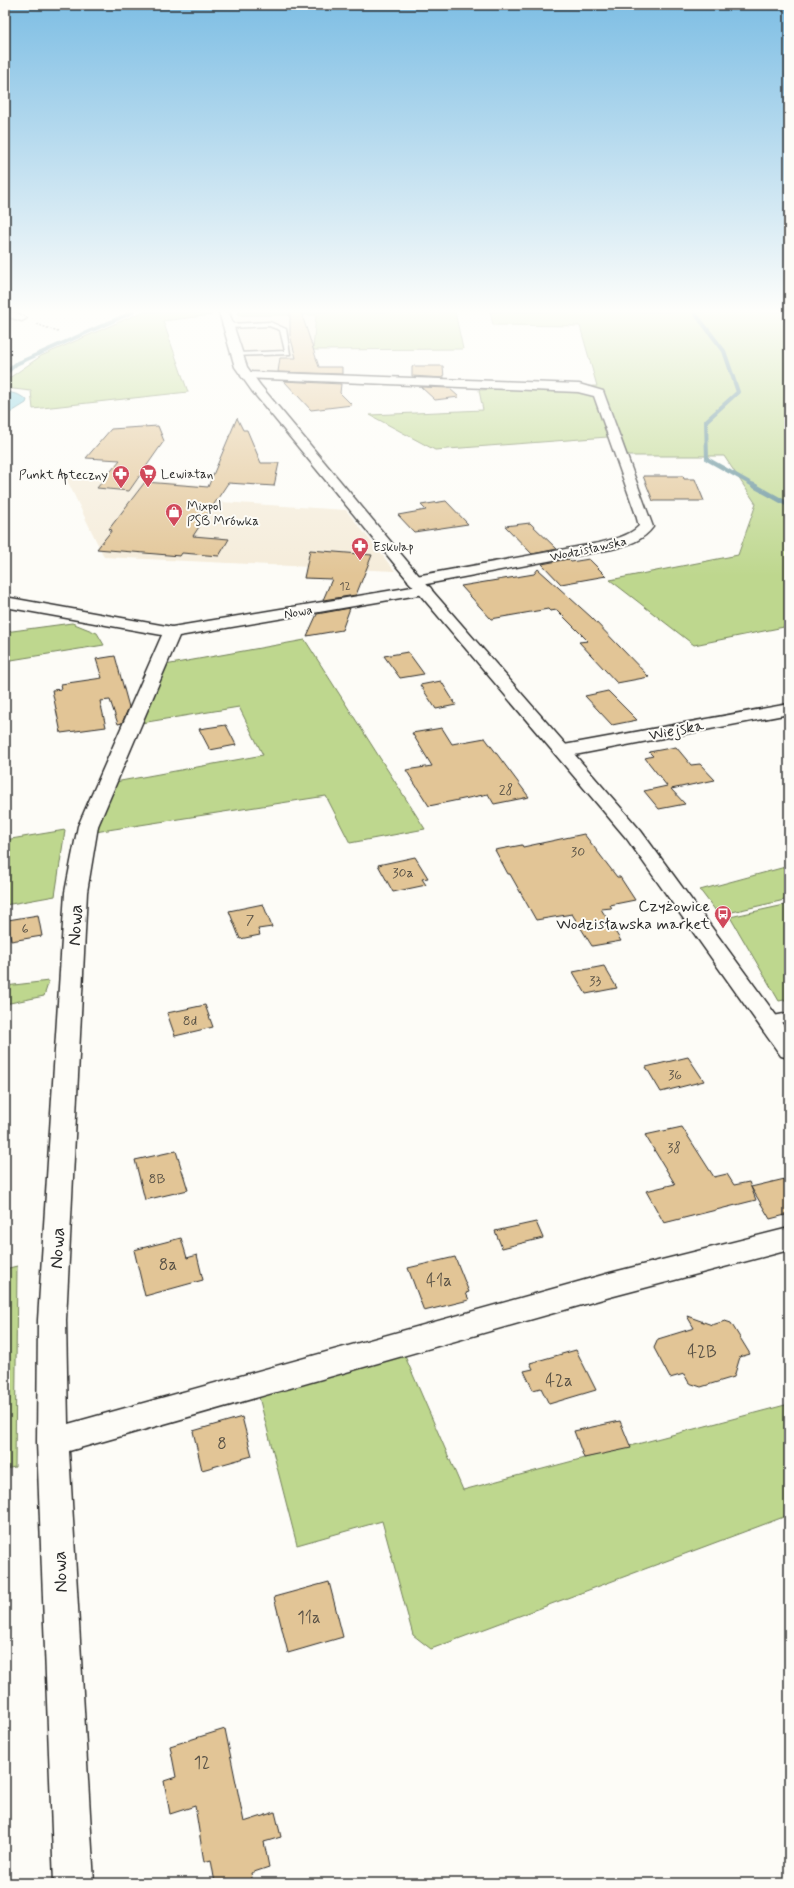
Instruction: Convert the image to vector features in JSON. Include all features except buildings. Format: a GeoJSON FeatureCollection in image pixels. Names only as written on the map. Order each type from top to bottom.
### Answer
{"type":"FeatureCollection","features":[{"type":"Feature","properties":{"kind":"street"},"geometry":{"type":"LineString","coordinates":[[267,400],[420,585],[564,751],[634,835],[789,1050]]}},
{"type":"Feature","properties":{"kind":"street","name":"Wodzisławska"},"geometry":{"type":"LineString","coordinates":[[420,585],[598,547],[628,540],[641,534],[646,527],[643,515],[602,400]]}},
{"type":"Feature","properties":{"kind":"street","name":"Nowa"},"geometry":{"type":"LineString","coordinates":[[5,602],[172,632],[420,585]]}},
{"type":"Feature","properties":{"kind":"street","name":"Nowa"},"geometry":{"type":"LineString","coordinates":[[74,1883],[53,1442],[52,1320],[76,892],[88,826],[172,632]]}},
{"type":"Feature","properties":{"kind":"street","name":"Wiejska"},"geometry":{"type":"LineString","coordinates":[[564,751],[789,709]]}},
{"type":"Feature","properties":{"kind":"street"},"geometry":{"type":"LineString","coordinates":[[53,1442],[588,1291],[789,1239]]}},
{"type":"Feature","properties":{"kind":"lane"},"geometry":{"type":"LineString","coordinates":[[768,1021],[789,1017]]}},
{"type":"Feature","properties":{"kind":"shaded area"},"geometry":{"type":"Polygon","coordinates":[[[64,474],[201,485],[221,502],[346,510],[395,571],[104,557],[64,474]]]}},
{"type":"Feature","properties":{"kind":"green space"},"geometry":{"type":"Polygon","coordinates":[[[32,400],[114,400],[33,409],[32,400]]]}},
{"type":"Feature","properties":{"kind":"green space"},"geometry":{"type":"Polygon","coordinates":[[[481,400],[789,400],[789,626],[694,645],[610,580],[738,555],[756,504],[724,456],[627,456],[621,436],[435,450],[370,415],[483,410],[481,400]]]}},
{"type":"Feature","properties":{"kind":"green space"},"geometry":{"type":"Polygon","coordinates":[[[72,623],[97,633],[104,645],[5,661],[5,632],[72,623]]]}},
{"type":"Feature","properties":{"kind":"green space"},"geometry":{"type":"Polygon","coordinates":[[[305,640],[425,829],[350,843],[326,796],[95,832],[115,782],[263,755],[239,707],[141,723],[165,665],[305,640]]]}},
{"type":"Feature","properties":{"kind":"green space"},"geometry":{"type":"Polygon","coordinates":[[[65,830],[55,896],[5,905],[5,840],[65,830]]]}},
{"type":"Feature","properties":{"kind":"green space"},"geometry":{"type":"Polygon","coordinates":[[[789,866],[789,899],[719,915],[700,890],[789,866]]]}},
{"type":"Feature","properties":{"kind":"green space"},"geometry":{"type":"Polygon","coordinates":[[[789,904],[789,999],[779,1001],[730,917],[789,904]]]}},
{"type":"Feature","properties":{"kind":"green space"},"geometry":{"type":"Polygon","coordinates":[[[49,981],[44,996],[5,1004],[5,986],[49,981]]]}},
{"type":"Feature","properties":{"kind":"green space"},"geometry":{"type":"Polygon","coordinates":[[[17,1266],[15,1467],[5,1469],[5,1269],[17,1266]]]}},
{"type":"Feature","properties":{"kind":"green space"},"geometry":{"type":"Polygon","coordinates":[[[404,1354],[463,1490],[789,1404],[789,1515],[431,1649],[413,1635],[382,1521],[297,1545],[259,1397],[404,1354]]]}},
{"type":"Feature","properties":{"kind":"water"},"geometry":{"type":"Polygon","coordinates":[[[5,400],[27,400],[26,403],[5,416],[5,400]]]}},
{"type":"Feature","properties":{"kind":"waterway"},"geometry":{"type":"LineString","coordinates":[[729,400],[706,421],[707,459],[755,486]]}},
{"type":"Feature","properties":{"kind":"waterway"},"geometry":{"type":"LineString","coordinates":[[753,485],[789,505]]}},
{"type":"Feature","properties":{"kind":"place","name":"Lewiatan"},"geometry":{"type":"Point","coordinates":[148,488]}},
{"type":"Feature","properties":{"kind":"place","name":"Punkt Apteczny"},"geometry":{"type":"Point","coordinates":[121,489]}},
{"type":"Feature","properties":{"kind":"place","name":"Mixpol PSB Mrówka"},"geometry":{"type":"Point","coordinates":[174,527]}},
{"type":"Feature","properties":{"kind":"place","name":"Eskulap"},"geometry":{"type":"Point","coordinates":[360,561]}},
{"type":"Feature","properties":{"kind":"place","name":"Czyżowice Wodzisławska market"},"geometry":{"type":"Point","coordinates":[723,929]}}]}
